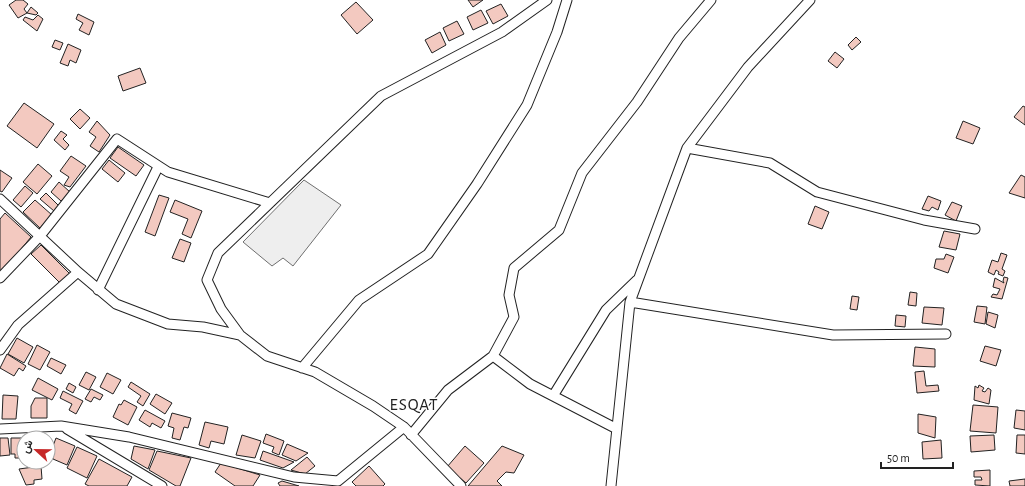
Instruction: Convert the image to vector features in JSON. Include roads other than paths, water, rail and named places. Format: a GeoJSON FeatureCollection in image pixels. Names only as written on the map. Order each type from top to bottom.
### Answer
{"type":"FeatureCollection","features":[{"type":"Feature","properties":{"kind":"street"},"geometry":{"type":"LineString","coordinates":[[461,486],[404,427],[373,406],[316,372],[267,356],[240,335],[221,309],[207,280],[218,253],[381,96],[502,32],[547,0]]}},
{"type":"Feature","properties":{"kind":"street"},"geometry":{"type":"LineString","coordinates":[[302,368],[359,300],[428,254],[477,184],[527,104],[556,32],[567,0]]}},
{"type":"Feature","properties":{"kind":"street"},"geometry":{"type":"LineString","coordinates":[[412,435],[448,390],[493,356],[514,317],[509,295],[514,268],[559,230],[582,173],[637,102],[679,38],[711,0]]}},
{"type":"Feature","properties":{"kind":"street"},"geometry":{"type":"LineString","coordinates":[[611,486],[630,302],[687,148],[748,67],[810,0]]}},
{"type":"Feature","properties":{"kind":"street"},"geometry":{"type":"LineString","coordinates":[[0,278],[40,236],[117,139],[158,167],[168,172],[270,203]]}},
{"type":"Feature","properties":{"kind":"street"},"geometry":{"type":"LineString","coordinates":[[687,148],[770,162],[817,192],[924,220],[975,229]]}},
{"type":"Feature","properties":{"kind":"street"},"geometry":{"type":"LineString","coordinates":[[98,290],[158,167]]}},
{"type":"Feature","properties":{"kind":"street"},"geometry":{"type":"LineString","coordinates":[[0,199],[78,272],[116,304],[168,324],[203,327],[240,335]]}},
{"type":"Feature","properties":{"kind":"street"},"geometry":{"type":"LineString","coordinates":[[0,350],[18,325],[78,272]]}},
{"type":"Feature","properties":{"kind":"street"},"geometry":{"type":"LineString","coordinates":[[553,396],[606,310],[639,278]]}},
{"type":"Feature","properties":{"kind":"street"},"geometry":{"type":"LineString","coordinates":[[630,302],[833,335],[946,334]]}},
{"type":"Feature","properties":{"kind":"street"},"geometry":{"type":"LineString","coordinates":[[493,356],[530,384],[617,428]]}},
{"type":"Feature","properties":{"kind":"street"},"geometry":{"type":"LineString","coordinates":[[0,429],[61,426],[129,438],[288,476],[338,481]]}},
{"type":"Feature","properties":{"kind":"street"},"geometry":{"type":"LineString","coordinates":[[61,426],[162,486]]}},
{"type":"Feature","properties":{"kind":"street"},"geometry":{"type":"LineString","coordinates":[[329,486],[338,481],[404,427]]}},
{"type":"Feature","properties":{"kind":"district","name":"ESQAT"},"geometry":{"type":"Point","coordinates":[414,404]}}]}
